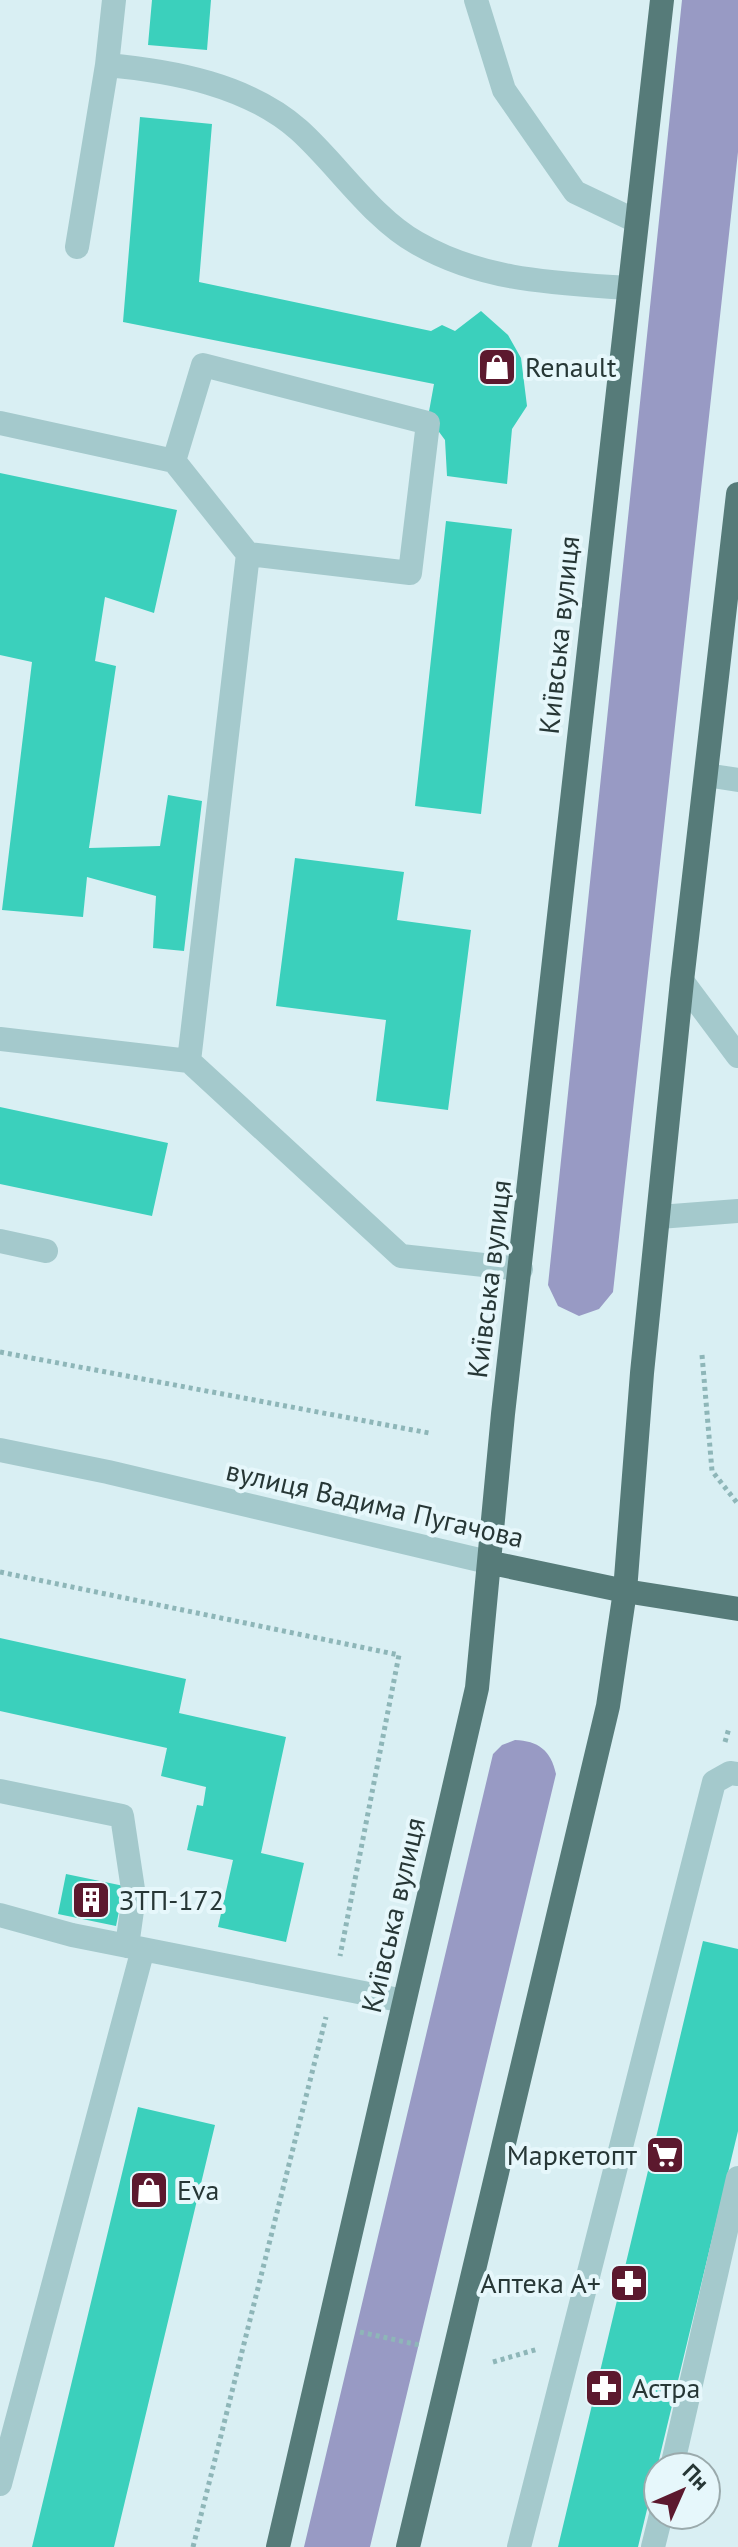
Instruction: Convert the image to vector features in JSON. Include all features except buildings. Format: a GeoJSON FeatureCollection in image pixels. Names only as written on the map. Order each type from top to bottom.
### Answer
{"type":"FeatureCollection","features":[{"type":"Feature","properties":{"kind":"main road","name":"Київська вулиця"},"geometry":{"type":"LineString","coordinates":[[278,2547],[477,1688],[492,1563],[503,1414],[662,0]]}},
{"type":"Feature","properties":{"kind":"main road"},"geometry":{"type":"LineString","coordinates":[[408,2547],[608,1706],[625,1591],[682,981],[738,494]]}},
{"type":"Feature","properties":{"kind":"main road","name":"вулиця Вадима Пугачова"},"geometry":{"type":"LineString","coordinates":[[492,1563],[625,1591],[738,1609]]}},
{"type":"Feature","properties":{"kind":"street"},"geometry":{"type":"LineString","coordinates":[[77,247],[107,65],[114,0]]}},
{"type":"Feature","properties":{"kind":"street"},"geometry":{"type":"LineString","coordinates":[[476,0],[504,90],[575,192],[636,221]]}},
{"type":"Feature","properties":{"kind":"street"},"geometry":{"type":"LineString","coordinates":[[107,65],[159,70],[248,97],[298,130],[347,183],[415,243],[485,274],[628,288]]}},
{"type":"Feature","properties":{"kind":"street"},"geometry":{"type":"LineString","coordinates":[[0,423],[174,461],[248,554],[410,573],[428,423],[203,365],[174,461]]}},
{"type":"Feature","properties":{"kind":"street"},"geometry":{"type":"LineString","coordinates":[[189,1061],[248,554]]}},
{"type":"Feature","properties":{"kind":"street"},"geometry":{"type":"LineString","coordinates":[[706,775],[738,780]]}},
{"type":"Feature","properties":{"kind":"street"},"geometry":{"type":"LineString","coordinates":[[682,981],[738,1056]]}},
{"type":"Feature","properties":{"kind":"street"},"geometry":{"type":"LineString","coordinates":[[0,1039],[189,1061],[401,1256],[521,1269]]}},
{"type":"Feature","properties":{"kind":"street"},"geometry":{"type":"LineString","coordinates":[[659,1217],[738,1211]]}},
{"type":"Feature","properties":{"kind":"street"},"geometry":{"type":"LineString","coordinates":[[0,1241],[46,1251]]}},
{"type":"Feature","properties":{"kind":"street","name":"вулиця Вадима Пугачова"},"geometry":{"type":"LineString","coordinates":[[0,1450],[123,1475],[492,1563]]}},
{"type":"Feature","properties":{"kind":"street"},"geometry":{"type":"LineString","coordinates":[[519,2547],[714,1782],[730,1773],[738,1774]]}},
{"type":"Feature","properties":{"kind":"street"},"geometry":{"type":"LineString","coordinates":[[0,1791],[122,1816],[134,1896],[135,1948],[0,2484]]}},
{"type":"Feature","properties":{"kind":"street"},"geometry":{"type":"LineString","coordinates":[[0,1915],[135,1948],[404,2001]]}},
{"type":"Feature","properties":{"kind":"street"},"geometry":{"type":"LineString","coordinates":[[676,2451],[738,2178]]}},
{"type":"Feature","properties":{"kind":"path"},"geometry":{"type":"LineString","coordinates":[[0,1352],[429,1433]]}},
{"type":"Feature","properties":{"kind":"path"},"geometry":{"type":"LineString","coordinates":[[702,1355],[712,1471],[738,1504]]}},
{"type":"Feature","properties":{"kind":"path"},"geometry":{"type":"LineString","coordinates":[[355,2330],[419,2345]]}},
{"type":"Feature","properties":{"kind":"path"},"geometry":{"type":"LineString","coordinates":[[493,2362],[570,2340]]}},
{"type":"Feature","properties":{"kind":"shaded area"},"geometry":{"type":"Polygon","coordinates":[[[682,0],[738,0],[738,152],[613,1292],[599,1309],[579,1316],[558,1306],[548,1285],[682,0]]]}},
{"type":"Feature","properties":{"kind":"shaded area"},"geometry":{"type":"Polygon","coordinates":[[[515,1740],[542,1748],[551,1759],[556,1774],[370,2547],[304,2547],[493,1754],[502,1745],[515,1740]]]}},
{"type":"Feature","properties":{"kind":"place","name":"Renault"},"geometry":{"type":"Point","coordinates":[497,367]}},
{"type":"Feature","properties":{"kind":"place","name":"ЗТП-172"},"geometry":{"type":"Point","coordinates":[91,1900]}},
{"type":"Feature","properties":{"kind":"place","name":"Маркетопт"},"geometry":{"type":"Point","coordinates":[665,2155]}},
{"type":"Feature","properties":{"kind":"place","name":"Eva"},"geometry":{"type":"Point","coordinates":[149,2190]}},
{"type":"Feature","properties":{"kind":"place","name":"Аптека А+"},"geometry":{"type":"Point","coordinates":[629,2283]}},
{"type":"Feature","properties":{"kind":"place","name":"Астра"},"geometry":{"type":"Point","coordinates":[604,2388]}}]}
